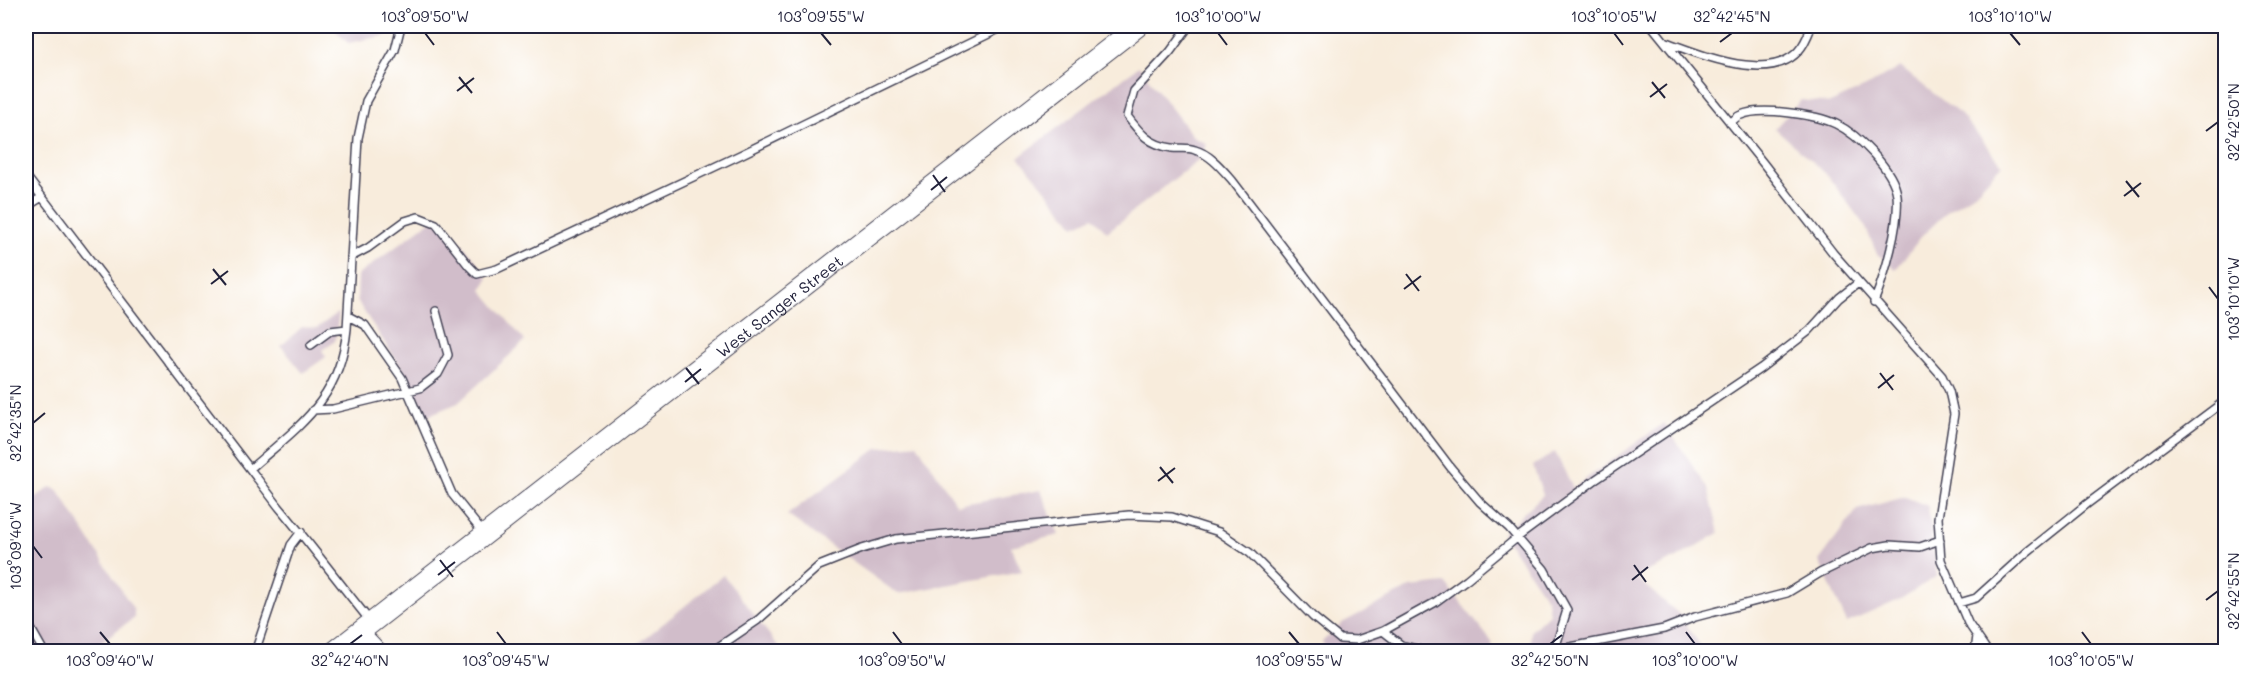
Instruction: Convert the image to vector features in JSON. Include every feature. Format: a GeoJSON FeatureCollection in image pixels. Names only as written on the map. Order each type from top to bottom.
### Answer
{"type":"FeatureCollection","features":[{"type":"Feature","properties":{"kind":"main road","name":"West Sanger Street"},"geometry":{"type":"LineString","coordinates":[[334,651],[1138,26]]}},
{"type":"Feature","properties":{"kind":"street"},"geometry":{"type":"LineString","coordinates":[[366,626],[381,651]]}},
{"type":"Feature","properties":{"kind":"lane"},"geometry":{"type":"LineString","coordinates":[[250,469],[314,410],[325,398],[336,378],[346,343],[357,138],[366,101],[395,50],[401,26]]}},
{"type":"Feature","properties":{"kind":"lane"},"geometry":{"type":"LineString","coordinates":[[351,257],[368,248],[405,221],[418,217],[436,224],[477,274],[497,269],[751,150],[1005,26]]}},
{"type":"Feature","properties":{"kind":"lane"},"geometry":{"type":"LineString","coordinates":[[1189,26],[1170,52],[1134,91],[1127,116],[1153,144],[1196,150],[1212,160],[1232,180],[1451,468],[1480,502],[1518,537],[1544,568],[1567,610],[1554,651]]}},
{"type":"Feature","properties":{"kind":"lane"},"geometry":{"type":"LineString","coordinates":[[1652,26],[1858,283],[1934,366],[1949,391],[1954,414],[1938,518],[1941,560],[1968,623],[1988,651]]}},
{"type":"Feature","properties":{"kind":"lane"},"geometry":{"type":"LineString","coordinates":[[1664,41],[1717,59],[1768,66],[1787,60],[1800,50],[1811,26]]}},
{"type":"Feature","properties":{"kind":"lane"},"geometry":{"type":"LineString","coordinates":[[1730,123],[1741,115],[1759,111],[1808,116],[1836,124],[1866,144],[1886,170],[1897,194],[1894,230],[1885,275],[1874,302]]}},
{"type":"Feature","properties":{"kind":"lane"},"geometry":{"type":"LineString","coordinates":[[26,176],[250,469],[301,532],[366,626]]}},
{"type":"Feature","properties":{"kind":"lane"},"geometry":{"type":"LineString","coordinates":[[26,207],[42,197]]}},
{"type":"Feature","properties":{"kind":"lane"},"geometry":{"type":"LineString","coordinates":[[711,651],[758,620],[819,566],[861,549],[896,539],[1129,515],[1172,517],[1219,532],[1250,553],[1313,617],[1340,639],[1357,640],[1383,631],[1442,597],[1595,480],[1761,368],[1809,332],[1839,298],[1858,283]]}},
{"type":"Feature","properties":{"kind":"lane"},"geometry":{"type":"LineString","coordinates":[[314,410],[333,409],[420,388],[438,374],[448,355],[436,311]]}},
{"type":"Feature","properties":{"kind":"lane"},"geometry":{"type":"LineString","coordinates":[[348,316],[365,325],[402,378],[452,494],[484,534]]}},
{"type":"Feature","properties":{"kind":"lane"},"geometry":{"type":"LineString","coordinates":[[311,345],[330,331],[347,329]]}},
{"type":"Feature","properties":{"kind":"lane"},"geometry":{"type":"LineString","coordinates":[[1959,603],[1976,598],[2027,552],[2087,504],[2226,400]]}},
{"type":"Feature","properties":{"kind":"lane"},"geometry":{"type":"LineString","coordinates":[[255,651],[291,545],[301,532]]}},
{"type":"Feature","properties":{"kind":"lane"},"geometry":{"type":"LineString","coordinates":[[1519,651],[1554,651],[1664,629],[1695,617],[1778,596],[1872,548],[1889,545],[1920,547],[1940,540]]}},
{"type":"Feature","properties":{"kind":"lane"},"geometry":{"type":"LineString","coordinates":[[26,620],[44,651]]}},
{"type":"Feature","properties":{"kind":"lane"},"geometry":{"type":"LineString","coordinates":[[1383,631],[1401,645],[1429,651]]}},
{"type":"Feature","properties":{"kind":"lane"},"geometry":{"type":"LineString","coordinates":[[1974,651],[1977,636]]}},
{"type":"Feature","properties":{"kind":"shaded area"},"geometry":{"type":"Polygon","coordinates":[[[331,26],[405,26],[384,36],[348,43],[331,26]]]}},
{"type":"Feature","properties":{"kind":"shaded area"},"geometry":{"type":"Polygon","coordinates":[[[1139,66],[1194,138],[1207,144],[1197,161],[1107,232],[1093,217],[1075,226],[1019,157],[1139,66]]]}},
{"type":"Feature","properties":{"kind":"shaded area"},"geometry":{"type":"Polygon","coordinates":[[[1900,67],[1961,115],[2002,164],[1976,192],[1948,211],[1921,237],[1896,269],[1877,254],[1865,226],[1826,174],[1775,128],[1801,100],[1830,103],[1866,87],[1900,67]]]}},
{"type":"Feature","properties":{"kind":"shaded area"},"geometry":{"type":"Polygon","coordinates":[[[436,217],[472,255],[488,278],[482,290],[525,341],[458,403],[426,416],[405,373],[357,301],[358,275],[436,217]]]}},
{"type":"Feature","properties":{"kind":"shaded area"},"geometry":{"type":"Polygon","coordinates":[[[339,312],[335,341],[322,350],[326,357],[303,373],[281,346],[302,327],[317,328],[339,312]]]}},
{"type":"Feature","properties":{"kind":"shaded area"},"geometry":{"type":"Polygon","coordinates":[[[1664,423],[1708,488],[1719,533],[1677,558],[1635,577],[1679,614],[1704,651],[1530,651],[1531,631],[1549,614],[1547,599],[1502,533],[1543,495],[1533,466],[1555,452],[1573,488],[1664,423]]]}},
{"type":"Feature","properties":{"kind":"shaded area"},"geometry":{"type":"Polygon","coordinates":[[[917,444],[957,505],[1041,490],[1059,535],[1011,546],[1022,571],[898,594],[787,515],[878,448],[917,444]]]}},
{"type":"Feature","properties":{"kind":"shaded area"},"geometry":{"type":"Polygon","coordinates":[[[50,487],[58,490],[134,610],[134,618],[88,651],[26,652],[26,505],[50,487]]]}},
{"type":"Feature","properties":{"kind":"shaded area"},"geometry":{"type":"Polygon","coordinates":[[[1905,497],[1928,506],[1937,576],[1899,600],[1847,623],[1819,561],[1857,510],[1905,497]]]}},
{"type":"Feature","properties":{"kind":"shaded area"},"geometry":{"type":"Polygon","coordinates":[[[723,575],[782,651],[628,652],[723,575]]]}},
{"type":"Feature","properties":{"kind":"shaded area"},"geometry":{"type":"Polygon","coordinates":[[[1445,583],[1492,642],[1493,651],[1328,651],[1322,642],[1342,623],[1411,587],[1445,583]]]}}]}
